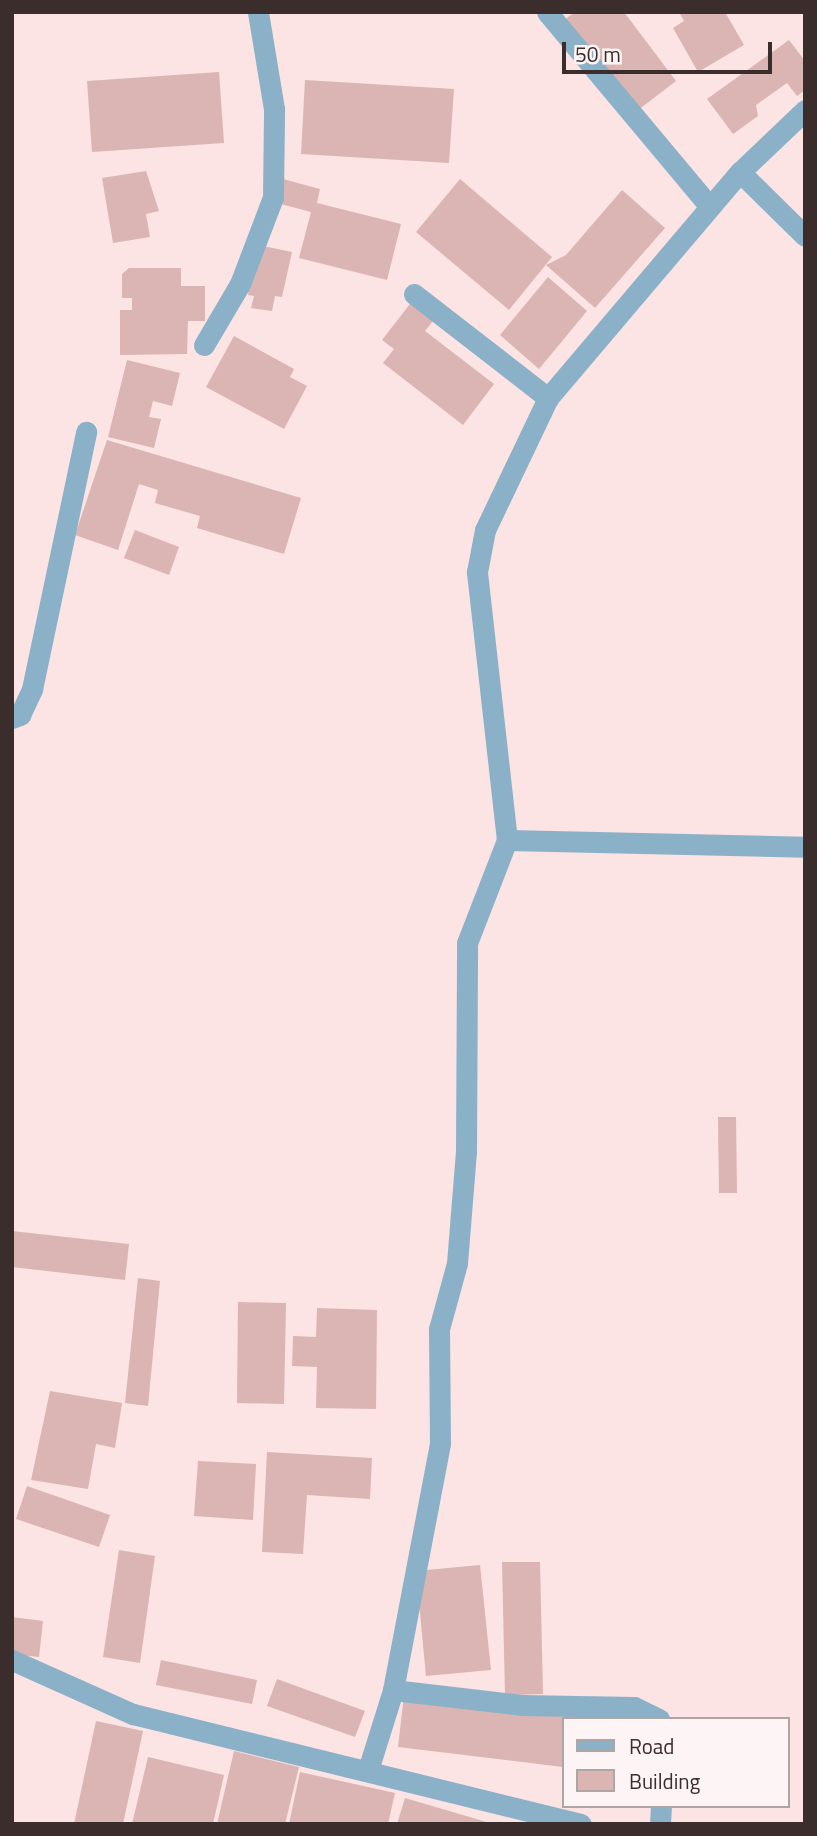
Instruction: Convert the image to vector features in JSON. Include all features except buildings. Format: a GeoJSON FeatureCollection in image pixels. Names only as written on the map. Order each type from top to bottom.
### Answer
{"type":"FeatureCollection","features":[{"type":"Feature","properties":{"kind":"street"},"geometry":{"type":"LineString","coordinates":[[204,345],[240,284],[273,197],[274,109],[258,12]]}},
{"type":"Feature","properties":{"kind":"street"},"geometry":{"type":"LineString","coordinates":[[548,12],[710,207]]}},
{"type":"Feature","properties":{"kind":"street"},"geometry":{"type":"LineString","coordinates":[[368,1770],[393,1690],[440,1443],[439,1329],[457,1263],[466,1152],[467,943],[507,840],[477,572],[490,519],[548,398],[740,172],[805,110]]}},
{"type":"Feature","properties":{"kind":"street"},"geometry":{"type":"LineString","coordinates":[[740,172],[805,236]]}},
{"type":"Feature","properties":{"kind":"street"},"geometry":{"type":"LineString","coordinates":[[414,294],[548,398]]}},
{"type":"Feature","properties":{"kind":"street"},"geometry":{"type":"LineString","coordinates":[[12,718],[20,715],[32,689],[86,432]]}},
{"type":"Feature","properties":{"kind":"street"},"geometry":{"type":"LineString","coordinates":[[507,840],[805,847]]}},
{"type":"Feature","properties":{"kind":"street"},"geometry":{"type":"LineString","coordinates":[[12,1660],[133,1714],[581,1824]]}},
{"type":"Feature","properties":{"kind":"street"},"geometry":{"type":"LineString","coordinates":[[393,1690],[522,1705],[634,1707],[655,1717]]}}]}
